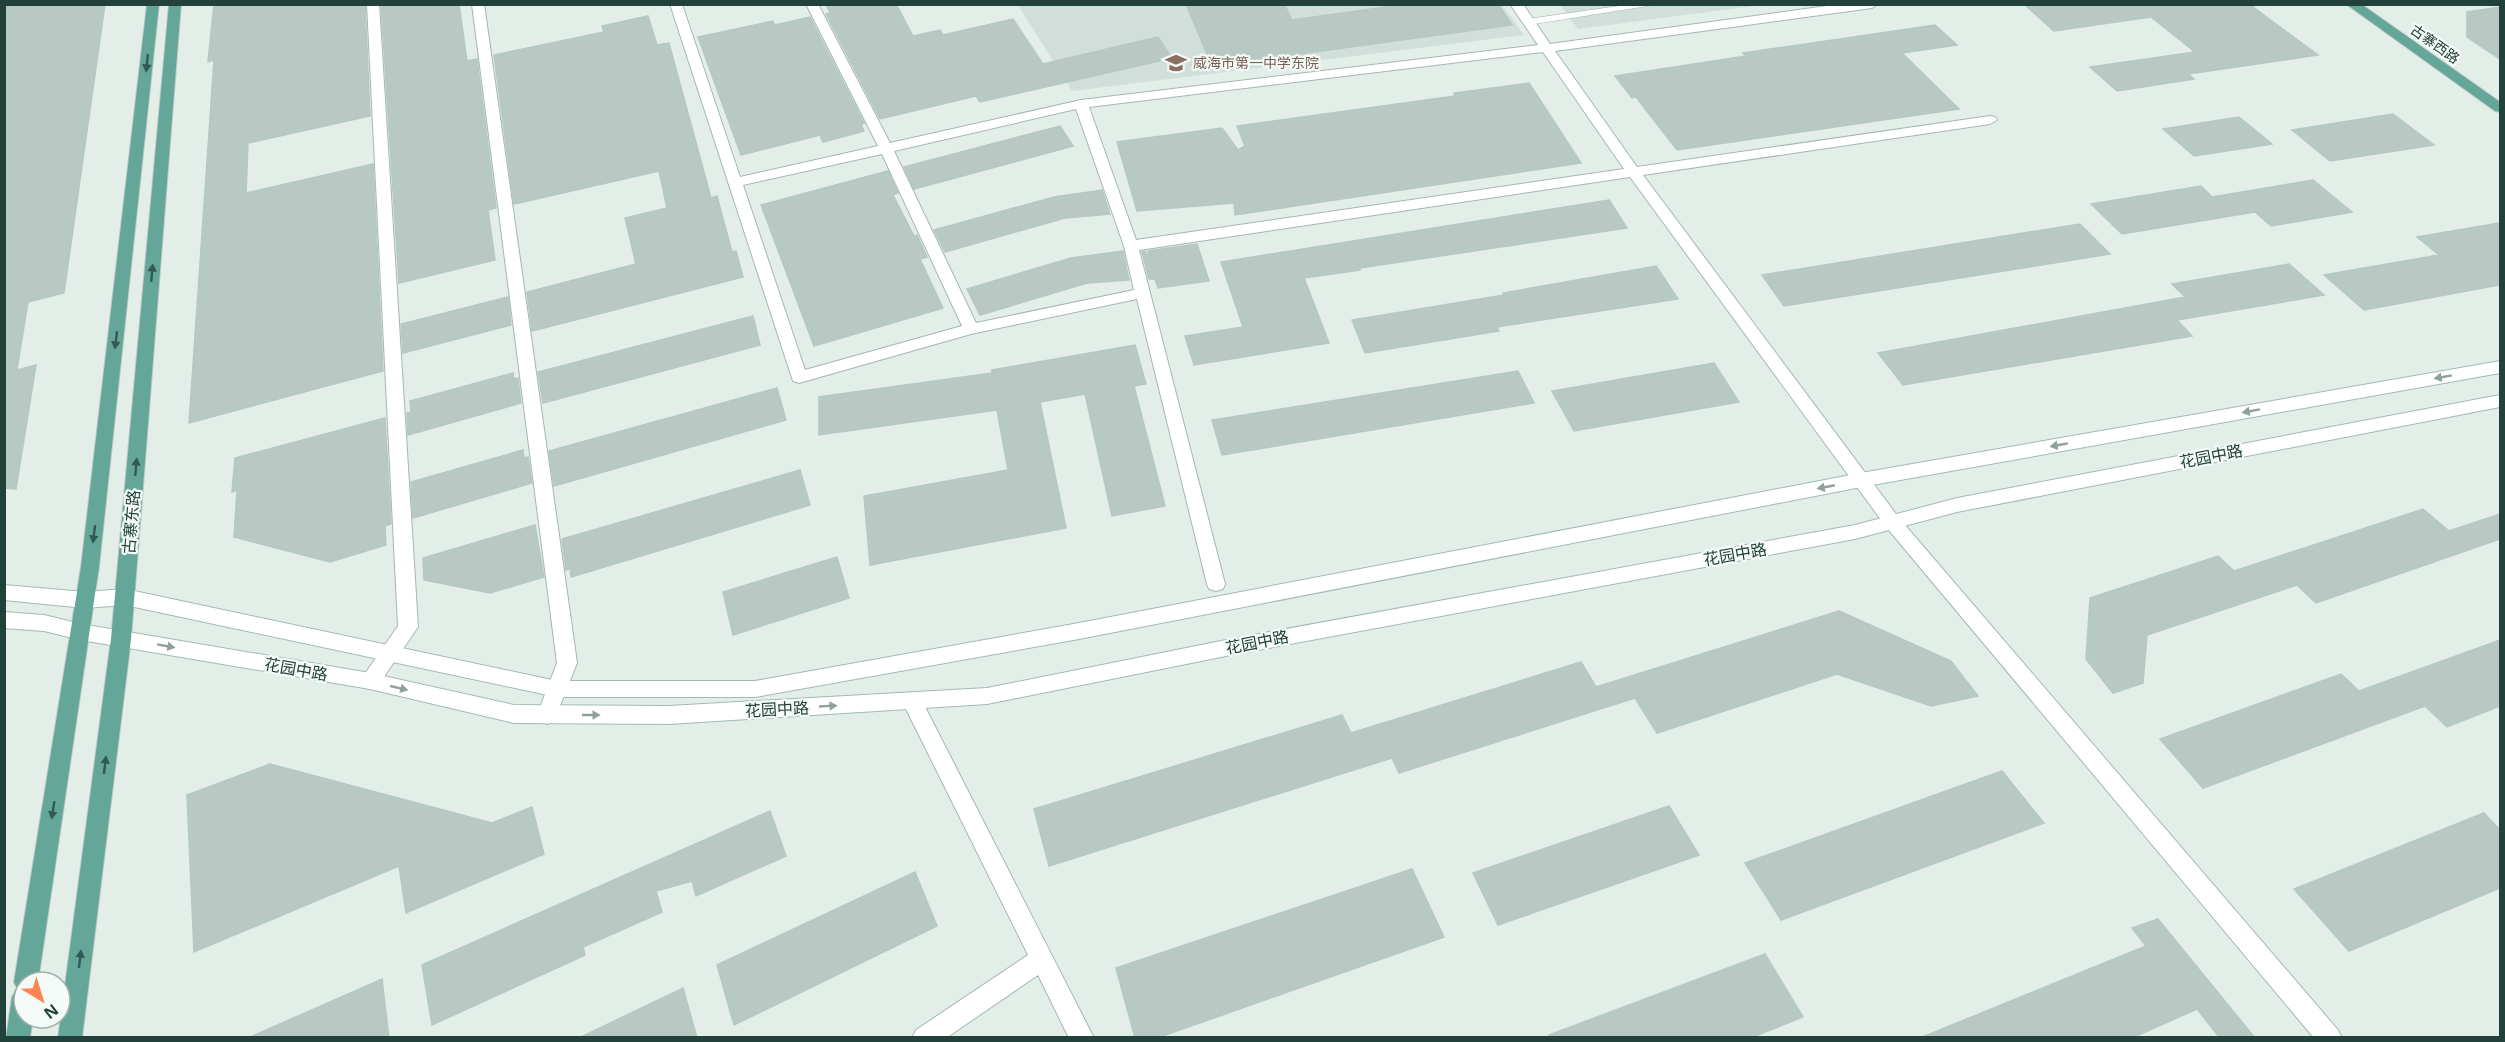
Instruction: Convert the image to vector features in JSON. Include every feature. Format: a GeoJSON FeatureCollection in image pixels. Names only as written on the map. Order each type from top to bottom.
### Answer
{"type":"FeatureCollection","features":[{"type":"Feature","properties":{"kind":"main road"},"geometry":{"type":"LineString","coordinates":[[28,970],[86,600],[153,4]]}},
{"type":"Feature","properties":{"kind":"main road","name":"古寨东路"},"geometry":{"type":"LineString","coordinates":[[70,1038],[121,639],[175,4]]}},
{"type":"Feature","properties":{"kind":"main road","name":"古寨西路"},"geometry":{"type":"LineString","coordinates":[[2352,4],[2500,108]]}},
{"type":"Feature","properties":{"kind":"street"},"geometry":{"type":"LineString","coordinates":[[370,681],[408,627],[373,4]]}},
{"type":"Feature","properties":{"kind":"street"},"geometry":{"type":"LineString","coordinates":[[478,4],[567,663],[547,715]]}},
{"type":"Feature","properties":{"kind":"street"},"geometry":{"type":"LineString","coordinates":[[676,4],[799,377],[971,329],[1142,293]]}},
{"type":"Feature","properties":{"kind":"street"},"geometry":{"type":"LineString","coordinates":[[812,4],[886,148],[971,329]]}},
{"type":"Feature","properties":{"kind":"street"},"geometry":{"type":"LineString","coordinates":[[1516,4],[1633,172],[1893,523],[2330,1038]]}},
{"type":"Feature","properties":{"kind":"street"},"geometry":{"type":"LineString","coordinates":[[734,183],[1081,104],[1546,48],[1872,4]]}},
{"type":"Feature","properties":{"kind":"street"},"geometry":{"type":"LineString","coordinates":[[1081,104],[1131,246],[1216,584]]}},
{"type":"Feature","properties":{"kind":"street"},"geometry":{"type":"LineString","coordinates":[[1131,246],[1990,120]]}},
{"type":"Feature","properties":{"kind":"street"},"geometry":{"type":"LineString","coordinates":[[4,592],[86,600],[125,597],[557,689],[755,689],[1079,631],[1861,480],[2500,367]]}},
{"type":"Feature","properties":{"kind":"street","name":"花园中路"},"geometry":{"type":"LineString","coordinates":[[4,620],[44,623],[81,632],[370,681],[514,714],[669,715],[987,696],[1231,646],[1855,532],[1957,505],[2500,400]]}},
{"type":"Feature","properties":{"kind":"street"},"geometry":{"type":"LineString","coordinates":[[912,701],[1082,1038]]}},
{"type":"Feature","properties":{"kind":"street"},"geometry":{"type":"LineString","coordinates":[[924,1038],[1041,960]]}},
{"type":"Feature","properties":{"kind":"lane"},"geometry":{"type":"LineString","coordinates":[[1528,22],[1656,4]]}},
{"type":"Feature","properties":{"kind":"shaded area","name":"威海市第一中学东院"},"geometry":{"type":"Polygon","coordinates":[[[1018,5],[1502,5],[1524,35],[1072,91],[1018,5]]]}},
{"type":"Feature","properties":{"kind":"shaded area"},"geometry":{"type":"Polygon","coordinates":[[[1560,5],[1761,5],[1578,29],[1560,5]]]}},
{"type":"Feature","properties":{"kind":"building"},"geometry":{"type":"Polygon","coordinates":[[[4,4],[105,4],[64,293],[28,302],[17,370],[36,365],[16,489],[4,488],[4,4]]]}},
{"type":"Feature","properties":{"kind":"building"},"geometry":{"type":"Polygon","coordinates":[[[214,4],[365,4],[370,116],[248,143],[246,193],[373,164],[383,371],[189,423],[214,60],[208,62],[214,4]]]}},
{"type":"Feature","properties":{"kind":"building"},"geometry":{"type":"Polygon","coordinates":[[[381,4],[459,4],[467,61],[477,59],[496,208],[488,210],[495,260],[399,283],[381,4]]]}},
{"type":"Feature","properties":{"kind":"building"},"geometry":{"type":"Polygon","coordinates":[[[826,4],[896,4],[913,36],[940,30],[943,35],[1013,19],[1043,64],[1158,37],[1172,58],[980,102],[976,96],[880,119],[826,14],[830,13],[826,4]]]}},
{"type":"Feature","properties":{"kind":"building"},"geometry":{"type":"Polygon","coordinates":[[[1186,4],[1284,4],[1292,20],[1408,4],[1498,4],[1512,25],[1212,66],[1186,4]]]}},
{"type":"Feature","properties":{"kind":"building"},"geometry":{"type":"Polygon","coordinates":[[[2024,4],[2249,4],[2318,55],[2188,74],[2194,79],[2117,91],[2090,67],[2195,52],[2151,17],[2054,31],[2024,4]]]}},
{"type":"Feature","properties":{"kind":"building"},"geometry":{"type":"Polygon","coordinates":[[[2500,7],[2500,59],[2467,37],[2467,12],[2500,7]]]}},
{"type":"Feature","properties":{"kind":"building"},"geometry":{"type":"Polygon","coordinates":[[[648,16],[657,45],[669,43],[711,198],[717,196],[732,252],[736,251],[743,277],[532,331],[527,292],[636,264],[625,218],[667,208],[659,171],[514,204],[494,55],[604,32],[602,26],[648,16]]]}},
{"type":"Feature","properties":{"kind":"building"},"geometry":{"type":"Polygon","coordinates":[[[810,17],[864,123],[861,124],[864,131],[823,142],[820,135],[741,155],[698,37],[773,21],[775,25],[810,17]]]}},
{"type":"Feature","properties":{"kind":"building"},"geometry":{"type":"Polygon","coordinates":[[[1935,25],[1957,45],[1902,53],[1959,109],[1677,150],[1636,97],[1632,98],[1615,76],[1746,56],[1743,53],[1935,25]]]}},
{"type":"Feature","properties":{"kind":"building"},"geometry":{"type":"Polygon","coordinates":[[[1529,83],[1581,163],[1235,215],[1234,203],[1137,211],[1117,142],[1222,128],[1238,150],[1245,146],[1237,126],[1455,96],[1454,93],[1529,83]]]}},
{"type":"Feature","properties":{"kind":"building"},"geometry":{"type":"Polygon","coordinates":[[[2393,114],[2434,145],[2330,161],[2292,130],[2393,114]]]}},
{"type":"Feature","properties":{"kind":"building"},"geometry":{"type":"Polygon","coordinates":[[[2239,117],[2272,144],[2194,156],[2163,129],[2239,117]]]}},
{"type":"Feature","properties":{"kind":"building"},"geometry":{"type":"Polygon","coordinates":[[[1060,126],[1073,146],[914,189],[904,167],[1060,126]]]}},
{"type":"Feature","properties":{"kind":"building"},"geometry":{"type":"Polygon","coordinates":[[[888,171],[898,193],[893,195],[914,236],[917,235],[927,257],[920,259],[943,308],[814,346],[761,205],[888,171]]]}},
{"type":"Feature","properties":{"kind":"building"},"geometry":{"type":"Polygon","coordinates":[[[2313,180],[2352,212],[2271,226],[2255,212],[2122,234],[2091,204],[2201,186],[2212,197],[2313,180]]]}},
{"type":"Feature","properties":{"kind":"building"},"geometry":{"type":"Polygon","coordinates":[[[1102,190],[1110,214],[1065,218],[945,252],[934,230],[1054,197],[1102,190]]]}},
{"type":"Feature","properties":{"kind":"building"},"geometry":{"type":"Polygon","coordinates":[[[1609,200],[1627,228],[1304,278],[1329,343],[1194,365],[1185,336],[1243,327],[1221,262],[1609,200]]]}},
{"type":"Feature","properties":{"kind":"building"},"geometry":{"type":"Polygon","coordinates":[[[2500,223],[2500,285],[2364,310],[2324,275],[2439,255],[2417,237],[2500,223]]]}},
{"type":"Feature","properties":{"kind":"building"},"geometry":{"type":"Polygon","coordinates":[[[2080,224],[2110,254],[1784,306],[1762,275],[2080,224]]]}},
{"type":"Feature","properties":{"kind":"building"},"geometry":{"type":"Polygon","coordinates":[[[1197,244],[1209,281],[1158,288],[1155,279],[1149,279],[1142,252],[1145,251],[1150,260],[1148,251],[1197,244]]]}},
{"type":"Feature","properties":{"kind":"building"},"geometry":{"type":"Polygon","coordinates":[[[1123,251],[1129,280],[1087,283],[980,315],[967,289],[1071,258],[1123,251]]]}},
{"type":"Feature","properties":{"kind":"building"},"geometry":{"type":"Polygon","coordinates":[[[2289,264],[2324,295],[2177,320],[2192,336],[1903,385],[1878,353],[2185,297],[2172,284],[2289,264]]]}},
{"type":"Feature","properties":{"kind":"building"},"geometry":{"type":"Polygon","coordinates":[[[1656,266],[1678,299],[1497,327],[1499,331],[1365,353],[1352,320],[1504,295],[1503,293],[1656,266]]]}},
{"type":"Feature","properties":{"kind":"building"},"geometry":{"type":"Polygon","coordinates":[[[508,297],[511,325],[403,353],[401,324],[508,297]]]}},
{"type":"Feature","properties":{"kind":"building"},"geometry":{"type":"Polygon","coordinates":[[[753,316],[760,345],[543,403],[538,372],[753,316]]]}},
{"type":"Feature","properties":{"kind":"building"},"geometry":{"type":"Polygon","coordinates":[[[1135,345],[1146,384],[1134,386],[1165,506],[1112,516],[1085,394],[1040,402],[1066,528],[870,565],[864,496],[1008,470],[997,410],[819,435],[819,397],[992,373],[992,370],[1135,345]]]}},
{"type":"Feature","properties":{"kind":"building"},"geometry":{"type":"Polygon","coordinates":[[[1714,363],[1739,402],[1574,431],[1552,391],[1714,363]]]}},
{"type":"Feature","properties":{"kind":"building"},"geometry":{"type":"Polygon","coordinates":[[[1518,371],[1534,403],[1222,455],[1212,420],[1518,371]]]}},
{"type":"Feature","properties":{"kind":"building"},"geometry":{"type":"Polygon","coordinates":[[[513,373],[514,379],[518,378],[521,403],[408,435],[407,413],[411,412],[410,401],[513,373]]]}},
{"type":"Feature","properties":{"kind":"building"},"geometry":{"type":"Polygon","coordinates":[[[777,388],[786,420],[554,486],[549,451],[777,388]]]}},
{"type":"Feature","properties":{"kind":"building"},"geometry":{"type":"Polygon","coordinates":[[[385,418],[391,524],[385,526],[386,545],[330,562],[234,537],[237,490],[232,492],[235,458],[385,418]]]}},
{"type":"Feature","properties":{"kind":"building"},"geometry":{"type":"Polygon","coordinates":[[[523,450],[524,458],[528,457],[532,483],[413,518],[411,482],[523,450]]]}},
{"type":"Feature","properties":{"kind":"building"},"geometry":{"type":"Polygon","coordinates":[[[800,470],[810,505],[571,577],[570,568],[566,570],[562,539],[800,470]]]}},
{"type":"Feature","properties":{"kind":"building"},"geometry":{"type":"Polygon","coordinates":[[[2423,509],[2449,531],[2500,514],[2500,539],[2316,603],[2297,585],[2147,635],[2143,683],[2113,693],[2086,659],[2090,598],[2218,556],[2234,571],[2423,509]]]}},
{"type":"Feature","properties":{"kind":"building"},"geometry":{"type":"Polygon","coordinates":[[[535,525],[544,577],[490,593],[424,580],[423,558],[535,525]]]}},
{"type":"Feature","properties":{"kind":"building"},"geometry":{"type":"Polygon","coordinates":[[[837,557],[849,598],[733,635],[723,592],[837,557]]]}},
{"type":"Feature","properties":{"kind":"building"},"geometry":{"type":"Polygon","coordinates":[[[1839,611],[1951,661],[1978,696],[1931,706],[1837,674],[1657,733],[1635,698],[1399,773],[1392,758],[1049,866],[1034,809],[1342,715],[1351,733],[1581,662],[1596,687],[1839,611]]]}},
{"type":"Feature","properties":{"kind":"building"},"geometry":{"type":"Polygon","coordinates":[[[2500,640],[2500,706],[2447,727],[2425,706],[2203,788],[2160,739],[2341,674],[2359,691],[2500,640]]]}},
{"type":"Feature","properties":{"kind":"building"},"geometry":{"type":"Polygon","coordinates":[[[270,764],[492,823],[532,807],[544,854],[406,913],[399,866],[194,952],[187,795],[270,764]]]}},
{"type":"Feature","properties":{"kind":"building"},"geometry":{"type":"Polygon","coordinates":[[[2002,771],[2044,823],[1781,920],[1745,863],[2002,771]]]}},
{"type":"Feature","properties":{"kind":"building"},"geometry":{"type":"Polygon","coordinates":[[[1669,806],[1699,855],[1498,925],[1473,873],[1669,806]]]}},
{"type":"Feature","properties":{"kind":"building"},"geometry":{"type":"Polygon","coordinates":[[[770,811],[786,856],[696,896],[692,881],[656,891],[662,912],[583,947],[585,955],[432,1025],[422,965],[770,811]]]}},
{"type":"Feature","properties":{"kind":"building"},"geometry":{"type":"Polygon","coordinates":[[[2484,813],[2500,830],[2500,888],[2349,951],[2294,889],[2484,813]]]}},
{"type":"Feature","properties":{"kind":"building"},"geometry":{"type":"Polygon","coordinates":[[[1412,869],[1444,937],[1157,1038],[1135,1038],[1116,968],[1412,869]]]}},
{"type":"Feature","properties":{"kind":"building"},"geometry":{"type":"Polygon","coordinates":[[[915,872],[937,926],[734,1025],[717,965],[915,872]]]}},
{"type":"Feature","properties":{"kind":"building"},"geometry":{"type":"Polygon","coordinates":[[[2158,919],[2255,1038],[2220,1038],[2197,1009],[2132,1038],[1920,1038],[2146,946],[2132,928],[2158,919]]]}},
{"type":"Feature","properties":{"kind":"building"},"geometry":{"type":"Polygon","coordinates":[[[1765,954],[1803,1017],[1750,1038],[1549,1038],[1549,1035],[1765,954]]]}},
{"type":"Feature","properties":{"kind":"building"},"geometry":{"type":"Polygon","coordinates":[[[382,979],[389,1038],[248,1038],[382,979]]]}},
{"type":"Feature","properties":{"kind":"building"},"geometry":{"type":"Polygon","coordinates":[[[683,988],[697,1038],[579,1038],[683,988]]]}},
{"type":"Feature","properties":{"kind":"place","name":"威海市第一中学东院"},"geometry":{"type":"Point","coordinates":[1176,63]}}]}
